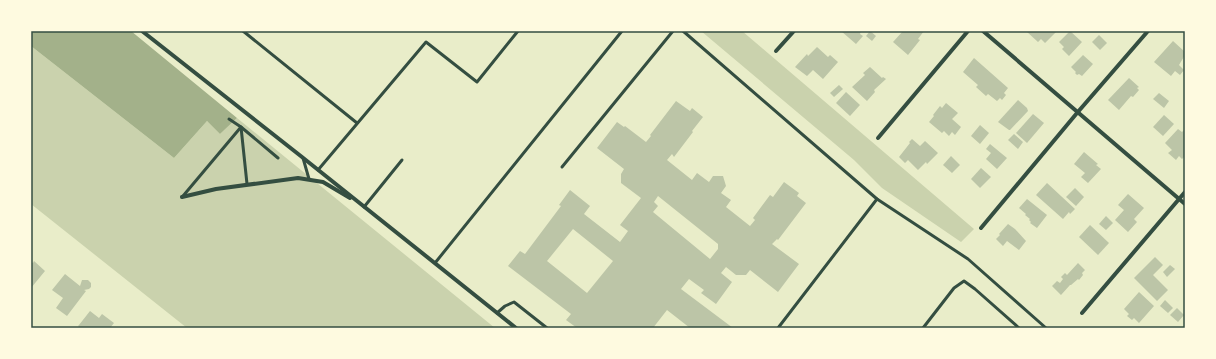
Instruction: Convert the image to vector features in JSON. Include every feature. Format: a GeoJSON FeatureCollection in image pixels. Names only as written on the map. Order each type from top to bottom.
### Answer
{"type":"FeatureCollection","features":[{"type":"Feature","properties":{"kind":"street"},"geometry":{"type":"LineString","coordinates":[[142,31],[516,328]]}},
{"type":"Feature","properties":{"kind":"street"},"geometry":{"type":"LineString","coordinates":[[776,52],[794,31]]}},
{"type":"Feature","properties":{"kind":"street"},"geometry":{"type":"LineString","coordinates":[[878,138],[968,31]]}},
{"type":"Feature","properties":{"kind":"street"},"geometry":{"type":"LineString","coordinates":[[983,31],[1185,204]]}},
{"type":"Feature","properties":{"kind":"street"},"geometry":{"type":"LineString","coordinates":[[981,228],[1077,112],[1148,31]]}},
{"type":"Feature","properties":{"kind":"street"},"geometry":{"type":"LineString","coordinates":[[182,197],[216,189],[298,178],[323,182],[364,207]]}},
{"type":"Feature","properties":{"kind":"street"},"geometry":{"type":"LineString","coordinates":[[1082,313],[1185,192]]}},
{"type":"Feature","properties":{"kind":"lane"},"geometry":{"type":"LineString","coordinates":[[243,31],[357,123]]}},
{"type":"Feature","properties":{"kind":"lane"},"geometry":{"type":"LineString","coordinates":[[318,170],[426,42],[477,82],[518,31]]}},
{"type":"Feature","properties":{"kind":"lane"},"geometry":{"type":"LineString","coordinates":[[435,263],[622,31]]}},
{"type":"Feature","properties":{"kind":"lane"},"geometry":{"type":"LineString","coordinates":[[562,167],[673,31]]}},
{"type":"Feature","properties":{"kind":"lane"},"geometry":{"type":"LineString","coordinates":[[683,31],[877,199],[968,259],[1046,328]]}},
{"type":"Feature","properties":{"kind":"lane"},"geometry":{"type":"LineString","coordinates":[[229,119],[278,158]]}},
{"type":"Feature","properties":{"kind":"lane"},"geometry":{"type":"LineString","coordinates":[[241,128],[248,184]]}},
{"type":"Feature","properties":{"kind":"lane"},"geometry":{"type":"LineString","coordinates":[[182,197],[241,128]]}},
{"type":"Feature","properties":{"kind":"lane"},"geometry":{"type":"LineString","coordinates":[[302,157],[309,179]]}},
{"type":"Feature","properties":{"kind":"lane"},"geometry":{"type":"LineString","coordinates":[[364,207],[402,160]]}},
{"type":"Feature","properties":{"kind":"lane"},"geometry":{"type":"LineString","coordinates":[[778,328],[877,199]]}},
{"type":"Feature","properties":{"kind":"lane"},"geometry":{"type":"LineString","coordinates":[[923,328],[954,288],[964,281],[1019,328]]}},
{"type":"Feature","properties":{"kind":"lane"},"geometry":{"type":"LineString","coordinates":[[497,313],[505,306],[514,302],[547,328]]}},
{"type":"Feature","properties":{"kind":"shaded area"},"geometry":{"type":"Polygon","coordinates":[[[31,31],[131,31],[237,118],[220,134],[207,121],[174,158],[31,46],[31,31]]]}},
{"type":"Feature","properties":{"kind":"shaded area"},"geometry":{"type":"Polygon","coordinates":[[[701,31],[742,31],[974,229],[961,242],[882,188],[854,160],[701,31]]]}},
{"type":"Feature","properties":{"kind":"shaded area"},"geometry":{"type":"Polygon","coordinates":[[[31,46],[174,158],[207,121],[220,134],[237,118],[495,328],[187,328],[31,204],[31,46]]]}},
{"type":"Feature","properties":{"kind":"building"},"geometry":{"type":"Polygon","coordinates":[[[841,31],[861,31],[860,34],[863,36],[856,44],[841,31]]]}},
{"type":"Feature","properties":{"kind":"building"},"geometry":{"type":"Polygon","coordinates":[[[870,31],[876,36],[872,41],[866,36],[870,31]]]}},
{"type":"Feature","properties":{"kind":"building"},"geometry":{"type":"Polygon","coordinates":[[[903,31],[924,31],[918,39],[920,40],[908,55],[893,42],[903,31]]]}},
{"type":"Feature","properties":{"kind":"building"},"geometry":{"type":"Polygon","coordinates":[[[1026,31],[1057,31],[1045,43],[1041,39],[1038,42],[1026,31]]]}},
{"type":"Feature","properties":{"kind":"building"},"geometry":{"type":"Polygon","coordinates":[[[1070,31],[1082,42],[1069,56],[1062,49],[1064,47],[1059,42],[1070,31]]]}},
{"type":"Feature","properties":{"kind":"building"},"geometry":{"type":"Polygon","coordinates":[[[1099,35],[1107,43],[1100,50],[1092,42],[1099,35]]]}},
{"type":"Feature","properties":{"kind":"building"},"geometry":{"type":"Polygon","coordinates":[[[1173,41],[1185,52],[1185,55],[1179,65],[1184,70],[1180,75],[1175,71],[1171,76],[1154,62],[1173,41]]]}},
{"type":"Feature","properties":{"kind":"building"},"geometry":{"type":"Polygon","coordinates":[[[817,47],[828,57],[830,55],[838,62],[823,79],[813,70],[807,76],[795,67],[807,54],[808,56],[817,47]]]}},
{"type":"Feature","properties":{"kind":"building"},"geometry":{"type":"Polygon","coordinates":[[[1083,55],[1093,64],[1082,76],[1079,74],[1077,75],[1071,67],[1083,55]]]}},
{"type":"Feature","properties":{"kind":"building"},"geometry":{"type":"Polygon","coordinates":[[[974,58],[1008,88],[1004,93],[1006,95],[1002,100],[1000,98],[997,101],[988,94],[986,96],[976,87],[978,85],[963,72],[974,58]]]}},
{"type":"Feature","properties":{"kind":"building"},"geometry":{"type":"Polygon","coordinates":[[[870,67],[882,78],[883,77],[886,79],[874,90],[875,92],[867,101],[852,87],[865,75],[863,73],[870,67]]]}},
{"type":"Feature","properties":{"kind":"building"},"geometry":{"type":"Polygon","coordinates":[[[1129,78],[1139,87],[1137,88],[1139,90],[1133,97],[1131,96],[1119,110],[1108,100],[1129,78]]]}},
{"type":"Feature","properties":{"kind":"building"},"geometry":{"type":"Polygon","coordinates":[[[839,85],[843,89],[834,97],[830,93],[839,85]]]}},
{"type":"Feature","properties":{"kind":"building"},"geometry":{"type":"Polygon","coordinates":[[[846,92],[860,105],[850,116],[836,103],[846,92]]]}},
{"type":"Feature","properties":{"kind":"building"},"geometry":{"type":"Polygon","coordinates":[[[1159,93],[1169,101],[1164,108],[1153,99],[1159,93]]]}},
{"type":"Feature","properties":{"kind":"building"},"geometry":{"type":"Polygon","coordinates":[[[1018,100],[1027,108],[1028,111],[1009,130],[998,122],[1018,100]]]}},
{"type":"Feature","properties":{"kind":"building"},"geometry":{"type":"Polygon","coordinates":[[[676,101],[690,111],[692,108],[703,117],[674,157],[672,154],[667,160],[692,180],[697,173],[709,182],[713,176],[723,176],[726,186],[721,193],[731,200],[726,207],[750,226],[755,220],[753,218],[770,195],[773,197],[784,182],[799,193],[797,196],[806,203],[778,240],[777,239],[772,244],[799,264],[778,292],[750,270],[746,275],[736,275],[726,267],[721,273],[732,282],[716,304],[701,293],[704,290],[689,279],[681,289],[733,328],[690,328],[667,310],[653,328],[577,328],[566,320],[571,314],[508,266],[520,251],[525,254],[561,206],[559,205],[570,190],[590,206],[584,214],[620,242],[628,231],[620,225],[641,198],[621,183],[621,174],[624,169],[597,148],[617,122],[624,127],[625,126],[646,142],[651,136],[650,135],[676,101]],[[658,196],[654,202],[658,206],[653,212],[710,259],[718,249],[718,244],[658,196]],[[573,229],[547,261],[587,293],[613,261],[573,229]]]}},
{"type":"Feature","properties":{"kind":"building"},"geometry":{"type":"Polygon","coordinates":[[[946,103],[958,113],[952,119],[961,127],[955,135],[952,132],[949,136],[944,131],[942,133],[929,122],[940,106],[942,108],[946,103]]]}},
{"type":"Feature","properties":{"kind":"building"},"geometry":{"type":"Polygon","coordinates":[[[1033,114],[1044,123],[1027,143],[1016,133],[1033,114]]]}},
{"type":"Feature","properties":{"kind":"building"},"geometry":{"type":"Polygon","coordinates":[[[1164,115],[1174,124],[1163,136],[1153,127],[1164,115]]]}},
{"type":"Feature","properties":{"kind":"building"},"geometry":{"type":"Polygon","coordinates":[[[980,125],[989,133],[980,144],[971,136],[980,125]]]}},
{"type":"Feature","properties":{"kind":"building"},"geometry":{"type":"Polygon","coordinates":[[[1178,129],[1182,132],[1184,130],[1185,131],[1185,156],[1182,159],[1179,156],[1176,160],[1168,153],[1172,150],[1165,143],[1178,129]]]}},
{"type":"Feature","properties":{"kind":"building"},"geometry":{"type":"Polygon","coordinates":[[[1014,134],[1023,142],[1018,149],[1008,140],[1014,134]]]}},
{"type":"Feature","properties":{"kind":"building"},"geometry":{"type":"Polygon","coordinates":[[[912,139],[920,146],[925,141],[938,153],[927,164],[926,162],[918,170],[908,160],[905,163],[899,157],[912,139]]]}},
{"type":"Feature","properties":{"kind":"building"},"geometry":{"type":"Polygon","coordinates":[[[990,144],[1007,158],[997,169],[986,159],[991,153],[986,149],[990,144]]]}},
{"type":"Feature","properties":{"kind":"building"},"geometry":{"type":"Polygon","coordinates":[[[1084,152],[1098,164],[1096,165],[1101,169],[1088,183],[1081,177],[1085,173],[1074,164],[1084,152]]]}},
{"type":"Feature","properties":{"kind":"building"},"geometry":{"type":"Polygon","coordinates":[[[951,156],[960,165],[952,173],[943,165],[951,156]]]}},
{"type":"Feature","properties":{"kind":"building"},"geometry":{"type":"Polygon","coordinates":[[[981,168],[991,177],[980,188],[971,179],[981,168]]]}},
{"type":"Feature","properties":{"kind":"building"},"geometry":{"type":"Polygon","coordinates":[[[1047,183],[1075,209],[1070,214],[1069,212],[1063,219],[1036,195],[1047,183]]]}},
{"type":"Feature","properties":{"kind":"building"},"geometry":{"type":"Polygon","coordinates":[[[1075,188],[1084,197],[1076,206],[1066,197],[1075,188]]]}},
{"type":"Feature","properties":{"kind":"building"},"geometry":{"type":"Polygon","coordinates":[[[1128,194],[1144,208],[1134,219],[1137,222],[1128,232],[1115,220],[1124,210],[1118,205],[1128,194]]]}},
{"type":"Feature","properties":{"kind":"building"},"geometry":{"type":"Polygon","coordinates":[[[1027,199],[1047,215],[1037,228],[1030,223],[1030,219],[1019,208],[1027,199]]]}},
{"type":"Feature","properties":{"kind":"building"},"geometry":{"type":"Polygon","coordinates":[[[1106,216],[1113,223],[1106,230],[1099,224],[1106,216]]]}},
{"type":"Feature","properties":{"kind":"building"},"geometry":{"type":"Polygon","coordinates":[[[1008,224],[1026,241],[1019,250],[1007,241],[1003,246],[996,239],[1008,224]]]}},
{"type":"Feature","properties":{"kind":"building"},"geometry":{"type":"Polygon","coordinates":[[[1090,225],[1109,243],[1098,255],[1079,237],[1090,225]]]}},
{"type":"Feature","properties":{"kind":"building"},"geometry":{"type":"Polygon","coordinates":[[[1155,257],[1163,265],[1153,275],[1168,290],[1157,301],[1134,278],[1155,257]]]}},
{"type":"Feature","properties":{"kind":"building"},"geometry":{"type":"Polygon","coordinates":[[[34,261],[45,271],[31,288],[31,262],[33,263],[34,261]]]}},
{"type":"Feature","properties":{"kind":"building"},"geometry":{"type":"Polygon","coordinates":[[[1078,263],[1085,270],[1082,273],[1083,275],[1079,280],[1078,279],[1070,285],[1061,295],[1052,286],[1057,281],[1060,283],[1063,279],[1061,277],[1065,273],[1067,275],[1078,263]]]}},
{"type":"Feature","properties":{"kind":"building"},"geometry":{"type":"Polygon","coordinates":[[[1170,265],[1175,269],[1167,277],[1163,272],[1170,265]]]}},
{"type":"Feature","properties":{"kind":"building"},"geometry":{"type":"Polygon","coordinates":[[[65,274],[80,286],[82,280],[88,280],[91,283],[91,287],[84,290],[86,291],[67,316],[56,308],[63,298],[52,290],[65,274]]]}},
{"type":"Feature","properties":{"kind":"building"},"geometry":{"type":"Polygon","coordinates":[[[1139,292],[1154,306],[1139,323],[1134,318],[1132,320],[1127,316],[1129,314],[1124,309],[1139,292]]]}},
{"type":"Feature","properties":{"kind":"building"},"geometry":{"type":"Polygon","coordinates":[[[1165,300],[1173,308],[1168,313],[1160,306],[1165,300]]]}},
{"type":"Feature","properties":{"kind":"building"},"geometry":{"type":"Polygon","coordinates":[[[1177,308],[1184,315],[1178,322],[1170,315],[1177,308]]]}},
{"type":"Feature","properties":{"kind":"building"},"geometry":{"type":"Polygon","coordinates":[[[90,311],[99,318],[102,314],[114,323],[110,328],[80,328],[78,326],[90,311]]]}}]}
